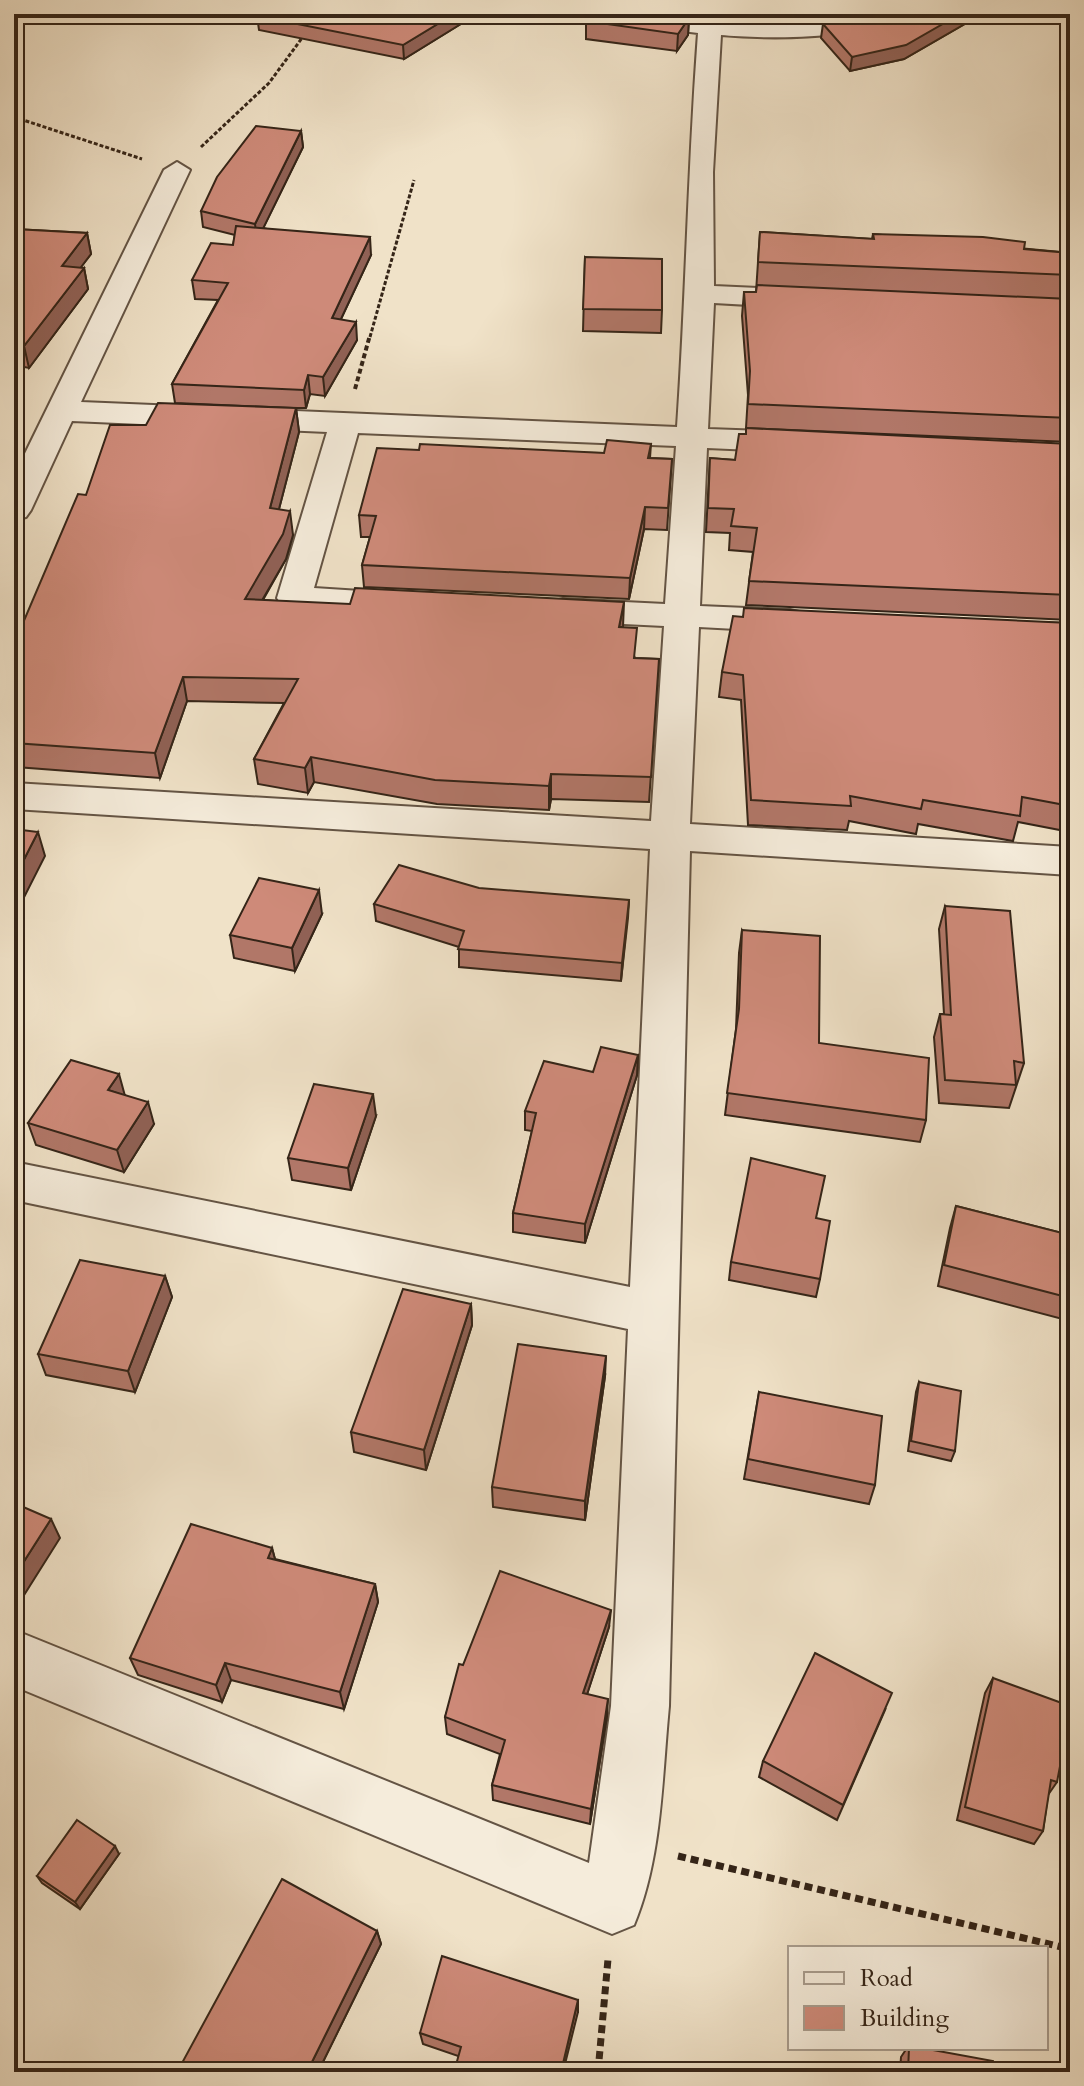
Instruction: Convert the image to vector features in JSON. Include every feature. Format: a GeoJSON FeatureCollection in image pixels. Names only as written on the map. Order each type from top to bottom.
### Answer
{"type":"FeatureCollection","features":[{"type":"Feature","properties":{"kind":"street"},"geometry":{"type":"LineString","coordinates":[[602,14],[710,26],[819,31],[839,28],[873,14]]}},
{"type":"Feature","properties":{"kind":"street"},"geometry":{"type":"LineString","coordinates":[[14,1658],[612,1903],[623,1843],[640,1706],[670,836],[700,294],[700,172],[710,26]]}},
{"type":"Feature","properties":{"kind":"street"},"geometry":{"type":"LineString","coordinates":[[14,510],[177,170]]}},
{"type":"Feature","properties":{"kind":"street"},"geometry":{"type":"LineString","coordinates":[[700,294],[823,300]]}},
{"type":"Feature","properties":{"kind":"street"},"geometry":{"type":"LineString","coordinates":[[64,411],[834,444]]}},
{"type":"Feature","properties":{"kind":"street"},"geometry":{"type":"LineString","coordinates":[[346,421],[294,598],[449,605]]}},
{"type":"Feature","properties":{"kind":"street"},"geometry":{"type":"LineString","coordinates":[[526,609],[821,622]]}},
{"type":"Feature","properties":{"kind":"street"},"geometry":{"type":"LineString","coordinates":[[14,796],[1070,861]]}},
{"type":"Feature","properties":{"kind":"street"},"geometry":{"type":"LineString","coordinates":[[14,1181],[654,1313]]}},
{"type":"Feature","properties":{"kind":"path"},"geometry":{"type":"LineString","coordinates":[[14,117],[177,170],[269,83],[312,25]]}},
{"type":"Feature","properties":{"kind":"path"},"geometry":{"type":"LineString","coordinates":[[346,421],[414,180]]}},
{"type":"Feature","properties":{"kind":"path"},"geometry":{"type":"LineString","coordinates":[[623,1843],[1070,1949]]}},
{"type":"Feature","properties":{"kind":"path"},"geometry":{"type":"LineString","coordinates":[[598,2072],[612,1903]]}},
{"type":"Feature","properties":{"kind":"building"},"geometry":{"type":"Polygon","coordinates":[[[454,14],[403,45],[257,16],[454,14]]]}},
{"type":"Feature","properties":{"kind":"building"},"geometry":{"type":"Polygon","coordinates":[[[592,14],[662,14],[689,18],[678,34],[586,21],[592,14]]]}},
{"type":"Feature","properties":{"kind":"building"},"geometry":{"type":"Polygon","coordinates":[[[868,14],[960,14],[906,45],[852,57],[823,24],[868,14]]]}},
{"type":"Feature","properties":{"kind":"building"},"geometry":{"type":"Polygon","coordinates":[[[256,126],[301,131],[255,224],[201,211],[217,177],[256,126]]]}},
{"type":"Feature","properties":{"kind":"building"},"geometry":{"type":"Polygon","coordinates":[[[236,226],[370,237],[332,318],[356,322],[323,377],[308,375],[304,390],[172,384],[228,283],[192,280],[211,243],[233,245],[236,226]]]}},
{"type":"Feature","properties":{"kind":"building"},"geometry":{"type":"Polygon","coordinates":[[[14,229],[87,233],[62,266],[84,268],[24,346],[14,345],[14,229]]]}},
{"type":"Feature","properties":{"kind":"building"},"geometry":{"type":"Polygon","coordinates":[[[760,232],[874,239],[873,234],[983,237],[1025,242],[1024,249],[1070,253],[1070,275],[758,262],[760,232]]]}},
{"type":"Feature","properties":{"kind":"building"},"geometry":{"type":"Polygon","coordinates":[[[585,257],[662,259],[662,310],[583,309],[585,257]]]}},
{"type":"Feature","properties":{"kind":"building"},"geometry":{"type":"Polygon","coordinates":[[[757,285],[1070,299],[1070,418],[748,404],[750,371],[744,292],[756,292],[757,285]]]}},
{"type":"Feature","properties":{"kind":"building"},"geometry":{"type":"Polygon","coordinates":[[[158,403],[296,408],[270,508],[290,511],[283,534],[245,599],[350,604],[355,588],[624,602],[619,627],[637,628],[634,658],[659,659],[651,777],[551,774],[549,786],[435,780],[311,757],[305,768],[254,759],[298,679],[183,677],[155,753],[14,743],[14,644],[78,494],[86,495],[110,425],[146,425],[158,403]]]}},
{"type":"Feature","properties":{"kind":"building"},"geometry":{"type":"Polygon","coordinates":[[[746,428],[1070,444],[1070,595],[749,581],[757,528],[731,526],[734,509],[708,508],[710,458],[735,460],[739,434],[746,434],[746,428]]]}},
{"type":"Feature","properties":{"kind":"building"},"geometry":{"type":"Polygon","coordinates":[[[607,440],[651,444],[648,458],[672,459],[668,508],[645,507],[630,578],[362,565],[376,516],[359,515],[377,448],[419,450],[420,444],[604,453],[607,440]]]}},
{"type":"Feature","properties":{"kind":"building"},"geometry":{"type":"Polygon","coordinates":[[[744,608],[1070,623],[1070,806],[1022,797],[1020,816],[923,800],[921,809],[850,796],[851,806],[751,800],[743,675],[722,672],[733,616],[743,617],[744,608]]]}},
{"type":"Feature","properties":{"kind":"building"},"geometry":{"type":"Polygon","coordinates":[[[14,829],[38,832],[14,879],[14,829]]]}},
{"type":"Feature","properties":{"kind":"building"},"geometry":{"type":"Polygon","coordinates":[[[399,865],[479,888],[629,900],[622,963],[458,949],[464,931],[374,904],[399,865]]]}},
{"type":"Feature","properties":{"kind":"building"},"geometry":{"type":"Polygon","coordinates":[[[259,878],[319,890],[292,948],[230,935],[259,878]]]}},
{"type":"Feature","properties":{"kind":"building"},"geometry":{"type":"Polygon","coordinates":[[[945,906],[1010,911],[1024,1063],[1014,1061],[1016,1085],[945,1080],[940,1014],[951,1015],[945,906]]]}},
{"type":"Feature","properties":{"kind":"building"},"geometry":{"type":"Polygon","coordinates":[[[742,930],[820,936],[819,1043],[929,1058],[926,1120],[727,1093],[739,1009],[742,930]]]}},
{"type":"Feature","properties":{"kind":"building"},"geometry":{"type":"Polygon","coordinates":[[[601,1047],[638,1055],[585,1224],[513,1213],[536,1113],[525,1111],[544,1061],[593,1072],[601,1047]]]}},
{"type":"Feature","properties":{"kind":"building"},"geometry":{"type":"Polygon","coordinates":[[[71,1060],[119,1074],[108,1090],[148,1102],[117,1150],[28,1123],[71,1060]]]}},
{"type":"Feature","properties":{"kind":"building"},"geometry":{"type":"Polygon","coordinates":[[[314,1084],[373,1094],[348,1168],[288,1158],[314,1084]]]}},
{"type":"Feature","properties":{"kind":"building"},"geometry":{"type":"Polygon","coordinates":[[[751,1158],[825,1176],[816,1218],[830,1221],[820,1279],[731,1262],[751,1158]]]}},
{"type":"Feature","properties":{"kind":"building"},"geometry":{"type":"Polygon","coordinates":[[[956,1206],[1070,1235],[1070,1298],[944,1265],[956,1206]]]}},
{"type":"Feature","properties":{"kind":"building"},"geometry":{"type":"Polygon","coordinates":[[[80,1260],[165,1276],[128,1371],[38,1354],[80,1260]]]}},
{"type":"Feature","properties":{"kind":"building"},"geometry":{"type":"Polygon","coordinates":[[[403,1289],[471,1304],[424,1450],[351,1432],[403,1289]]]}},
{"type":"Feature","properties":{"kind":"building"},"geometry":{"type":"Polygon","coordinates":[[[518,1344],[606,1356],[585,1501],[492,1487],[518,1344]]]}},
{"type":"Feature","properties":{"kind":"building"},"geometry":{"type":"Polygon","coordinates":[[[919,1382],[961,1391],[955,1451],[911,1441],[919,1382]]]}},
{"type":"Feature","properties":{"kind":"building"},"geometry":{"type":"Polygon","coordinates":[[[759,1392],[882,1416],[875,1485],[748,1459],[759,1392]]]}},
{"type":"Feature","properties":{"kind":"building"},"geometry":{"type":"Polygon","coordinates":[[[14,1503],[51,1519],[14,1577],[14,1503]]]}},
{"type":"Feature","properties":{"kind":"building"},"geometry":{"type":"Polygon","coordinates":[[[191,1524],[272,1548],[268,1558],[375,1584],[340,1692],[225,1663],[216,1685],[130,1658],[191,1524]]]}},
{"type":"Feature","properties":{"kind":"building"},"geometry":{"type":"Polygon","coordinates":[[[500,1571],[611,1610],[583,1693],[608,1699],[591,1809],[492,1785],[505,1740],[445,1717],[459,1664],[463,1665],[500,1571]]]}},
{"type":"Feature","properties":{"kind":"building"},"geometry":{"type":"Polygon","coordinates":[[[815,1653],[892,1693],[843,1805],[763,1761],[815,1653]]]}},
{"type":"Feature","properties":{"kind":"building"},"geometry":{"type":"Polygon","coordinates":[[[993,1678],[1070,1706],[1057,1782],[1051,1780],[1043,1831],[965,1807],[993,1678]]]}},
{"type":"Feature","properties":{"kind":"building"},"geometry":{"type":"Polygon","coordinates":[[[77,1820],[115,1846],[75,1902],[37,1876],[77,1820]]]}},
{"type":"Feature","properties":{"kind":"building"},"geometry":{"type":"Polygon","coordinates":[[[282,1879],[377,1931],[307,2072],[198,2072],[182,2063],[282,1879]]]}},
{"type":"Feature","properties":{"kind":"building"},"geometry":{"type":"Polygon","coordinates":[[[442,1956],[578,2000],[561,2072],[454,2072],[461,2047],[420,2033],[442,1956]]]}},
{"type":"Feature","properties":{"kind":"building"},"geometry":{"type":"Polygon","coordinates":[[[909,2050],[933,2050],[993,2061],[993,2072],[908,2072],[909,2050]]]}}]}
